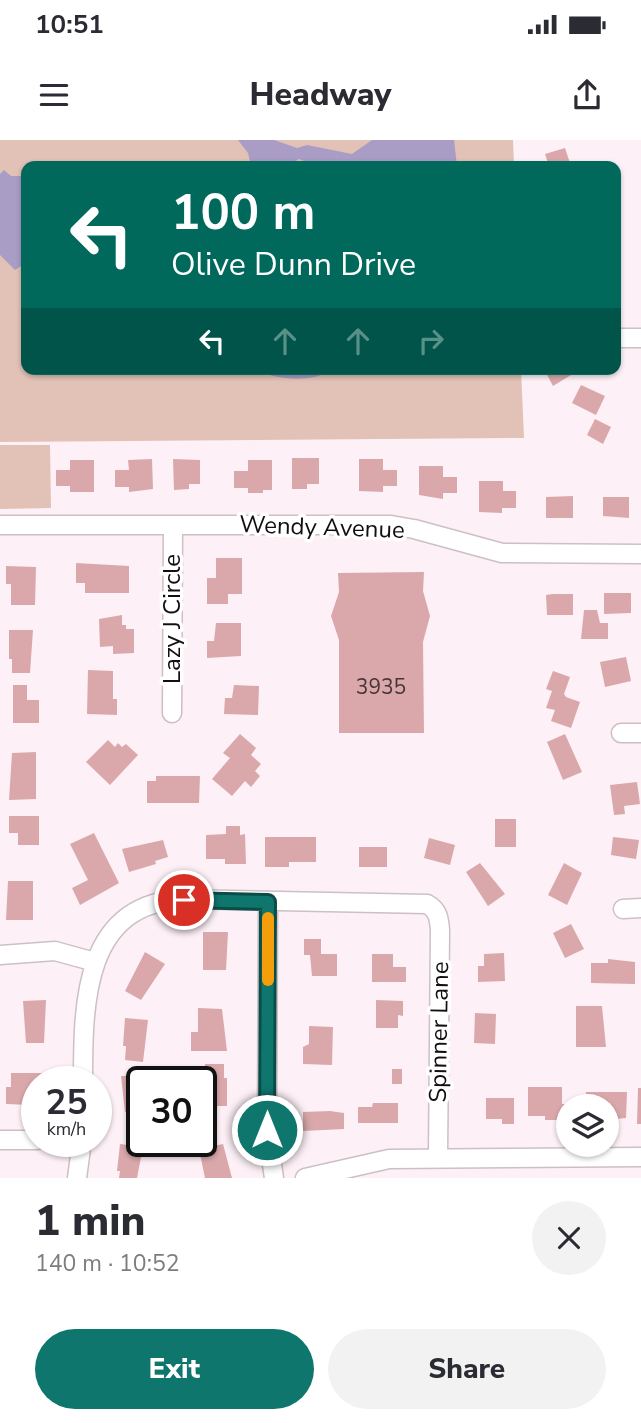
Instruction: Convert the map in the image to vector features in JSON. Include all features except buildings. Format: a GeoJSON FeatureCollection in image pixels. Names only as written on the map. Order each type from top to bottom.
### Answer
{"type":"FeatureCollection","features":[{"type":"Feature","properties":{"kind":"street"},"geometry":{"type":"LineString","coordinates":[[621,338],[641,338]]}},
{"type":"Feature","properties":{"kind":"street","name":"Wendy Avenue"},"geometry":{"type":"LineString","coordinates":[[0,525],[390,525],[414,529],[502,554],[641,554]]}},
{"type":"Feature","properties":{"kind":"street","name":"Lazy J Circle"},"geometry":{"type":"LineString","coordinates":[[172,713],[173,525]]}},
{"type":"Feature","properties":{"kind":"street"},"geometry":{"type":"LineString","coordinates":[[621,733],[641,733]]}},
{"type":"Feature","properties":{"kind":"street"},"geometry":{"type":"LineString","coordinates":[[84,1066],[85,1025],[95,962],[110,933],[120,922],[155,903],[184,900],[268,902],[267,1130],[274,1178]]}},
{"type":"Feature","properties":{"kind":"street","name":"Spinner Lane"},"geometry":{"type":"LineString","coordinates":[[268,902],[410,902],[434,908],[440,930],[438,1157]]}},
{"type":"Feature","properties":{"kind":"street"},"geometry":{"type":"LineString","coordinates":[[622,909],[641,908]]}},
{"type":"Feature","properties":{"kind":"street"},"geometry":{"type":"LineString","coordinates":[[0,955],[55,951],[95,962]]}},
{"type":"Feature","properties":{"kind":"street"},"geometry":{"type":"LineString","coordinates":[[0,1139],[21,1139]]}},
{"type":"Feature","properties":{"kind":"street"},"geometry":{"type":"LineString","coordinates":[[77,1178],[80,1157]]}},
{"type":"Feature","properties":{"kind":"street"},"geometry":{"type":"LineString","coordinates":[[305,1178],[389,1159],[641,1157]]}},
{"type":"Feature","properties":{"kind":"shaded area"},"geometry":{"type":"Polygon","coordinates":[[[0,140],[513,140],[514,161],[21,161],[21,375],[521,375],[524,438],[0,442],[0,140]]]}},
{"type":"Feature","properties":{"kind":"shaded area"},"geometry":{"type":"Polygon","coordinates":[[[238,140],[274,140],[297,148],[307,145],[352,154],[372,140],[454,140],[456,161],[250,161],[248,153],[238,140]]]}},
{"type":"Feature","properties":{"kind":"shaded area"},"geometry":{"type":"Polygon","coordinates":[[[4,170],[11,176],[21,176],[21,266],[15,270],[0,255],[0,174],[4,170]]]}},
{"type":"Feature","properties":{"kind":"shaded area"},"geometry":{"type":"Polygon","coordinates":[[[271,375],[323,375],[295,379],[271,375]]]}},
{"type":"Feature","properties":{"kind":"shaded area"},"geometry":{"type":"Polygon","coordinates":[[[0,445],[50,445],[51,508],[0,509],[0,445]]]}},
{"type":"Feature","properties":{"kind":"slow traffic"},"geometry":{"type":"LineString","coordinates":[[268,918],[268,980]]}},
{"type":"Feature","properties":{"kind":"route"},"geometry":{"type":"LineString","coordinates":[[184,900],[268,902],[267,1130]]}}]}
